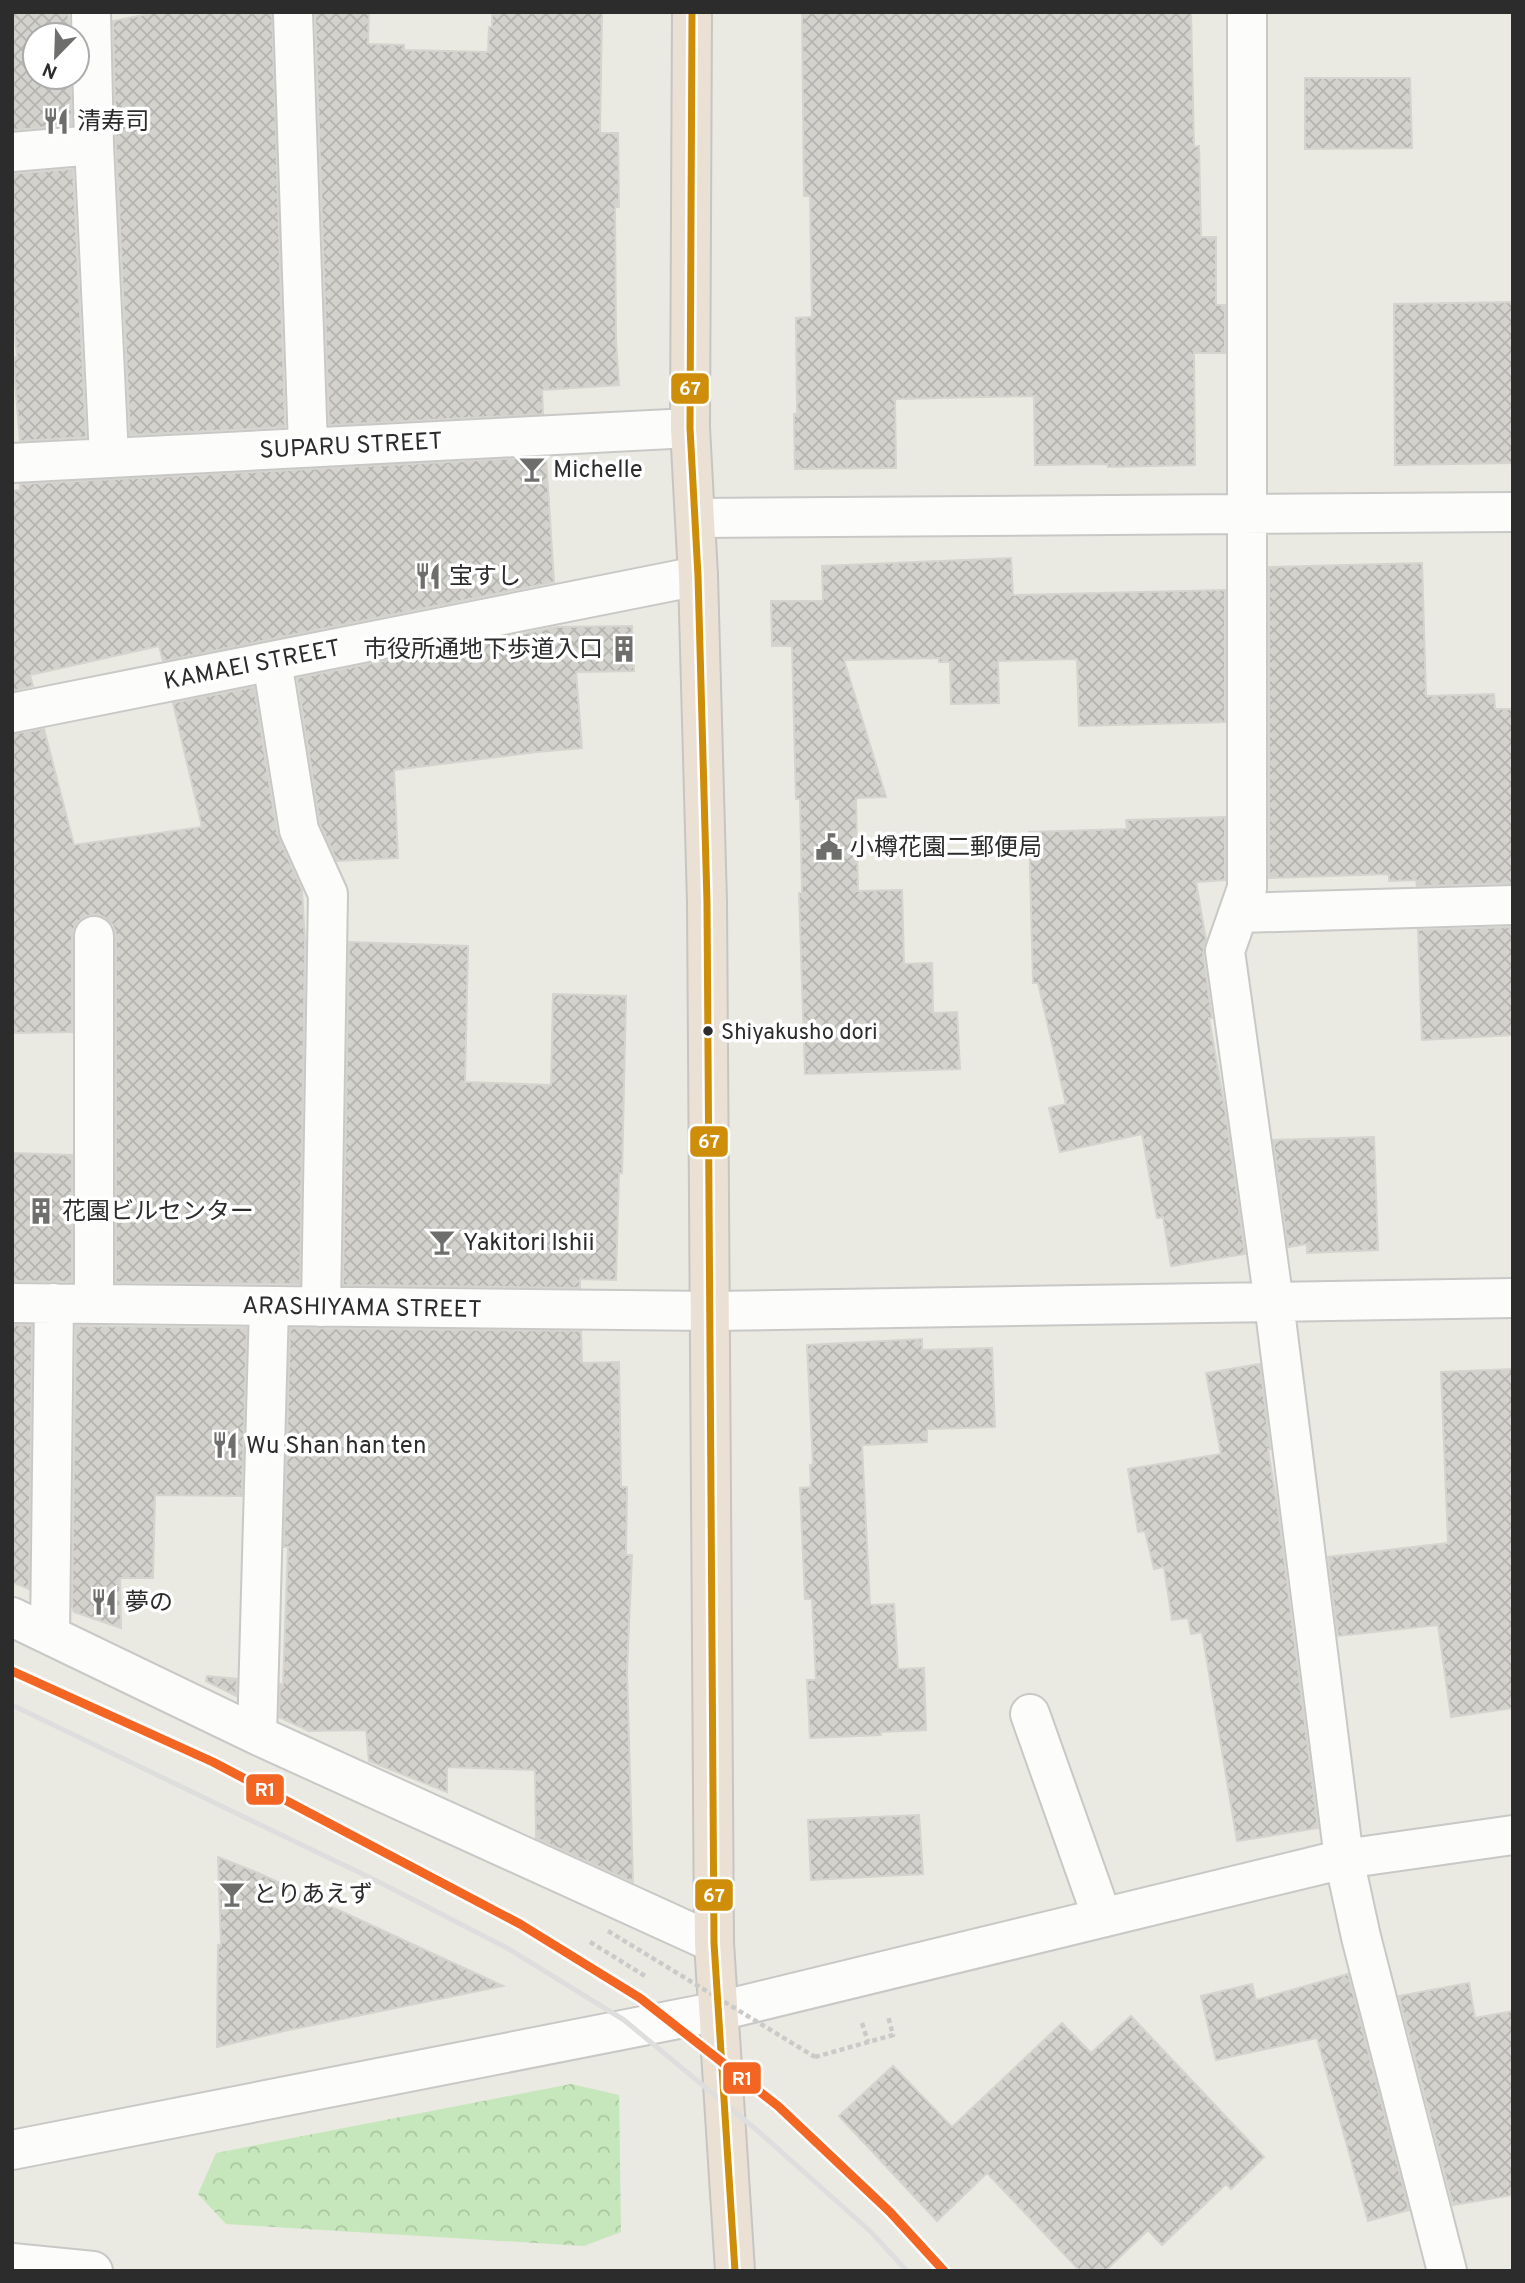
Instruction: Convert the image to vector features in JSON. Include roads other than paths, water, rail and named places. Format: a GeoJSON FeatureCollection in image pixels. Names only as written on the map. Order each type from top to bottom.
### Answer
{"type":"FeatureCollection","features":[{"type":"Feature","properties":{"kind":"highway"},"geometry":{"type":"LineString","coordinates":[[692,12],[690,428],[698,576],[707,902],[714,1943],[735,2271]]}},
{"type":"Feature","properties":{"kind":"street"},"geometry":{"type":"LineString","coordinates":[[91,12],[94,145],[109,457]]}},
{"type":"Feature","properties":{"kind":"street"},"geometry":{"type":"LineString","coordinates":[[1247,12],[1247,888],[1225,951],[1274,1303],[1347,1871],[1361,1937],[1447,2271]]}},
{"type":"Feature","properties":{"kind":"street"},"geometry":{"type":"LineString","coordinates":[[293,14],[309,447]]}},
{"type":"Feature","properties":{"kind":"street"},"geometry":{"type":"LineString","coordinates":[[12,152],[94,145]]}},
{"type":"Feature","properties":{"kind":"street","name":"SUPARU STREET"},"geometry":{"type":"LineString","coordinates":[[12,464],[690,428]]}},
{"type":"Feature","properties":{"kind":"street"},"geometry":{"type":"LineString","coordinates":[[695,518],[1513,512]]}},
{"type":"Feature","properties":{"kind":"street","name":"KAMAEI STREET"},"geometry":{"type":"LineString","coordinates":[[12,713],[698,576]]}},
{"type":"Feature","properties":{"kind":"street"},"geometry":{"type":"LineString","coordinates":[[272,661],[299,830],[328,894],[321,1307]]}},
{"type":"Feature","properties":{"kind":"street"},"geometry":{"type":"LineString","coordinates":[[1240,913],[1513,905]]}},
{"type":"Feature","properties":{"kind":"street"},"geometry":{"type":"LineString","coordinates":[[94,936],[94,1303]]}},
{"type":"Feature","properties":{"kind":"street","name":"ARASHIYAMA STREET"},"geometry":{"type":"LineString","coordinates":[[12,1303],[711,1311],[1513,1298]]}},
{"type":"Feature","properties":{"kind":"street"},"geometry":{"type":"LineString","coordinates":[[50,1635],[54,1303]]}},
{"type":"Feature","properties":{"kind":"street"},"geometry":{"type":"LineString","coordinates":[[257,1735],[269,1306]]}},
{"type":"Feature","properties":{"kind":"street"},"geometry":{"type":"LineString","coordinates":[[12,1617],[257,1735],[714,1943]]}},
{"type":"Feature","properties":{"kind":"street"},"geometry":{"type":"LineString","coordinates":[[1030,1714],[1102,1917]]}},
{"type":"Feature","properties":{"kind":"street"},"geometry":{"type":"LineString","coordinates":[[12,2150],[719,2011],[1102,1917],[1347,1871],[1513,1835]]}},
{"type":"Feature","properties":{"kind":"street"},"geometry":{"type":"LineString","coordinates":[[12,2263],[93,2271]]}},
{"type":"Feature","properties":{"kind":"railway"},"geometry":{"type":"LineString","coordinates":[[12,1705],[379,1882],[507,1948],[624,2020],[758,2131],[870,2231],[907,2271]]}},
{"type":"Feature","properties":{"kind":"place","name":"清寿司"},"geometry":{"type":"Point","coordinates":[56,121]}},
{"type":"Feature","properties":{"kind":"place","name":"Michelle"},"geometry":{"type":"Point","coordinates":[532,469]}},
{"type":"Feature","properties":{"kind":"place","name":"宝すし"},"geometry":{"type":"Point","coordinates":[428,576]}},
{"type":"Feature","properties":{"kind":"place","name":"市役所通地下歩道入口"},"geometry":{"type":"Point","coordinates":[624,649]}},
{"type":"Feature","properties":{"kind":"place","name":"小樽花園二郵便局"},"geometry":{"type":"Point","coordinates":[829,847]}},
{"type":"Feature","properties":{"kind":"place","name":"Shiyakusho dori"},"geometry":{"type":"Point","coordinates":[708,1031]}},
{"type":"Feature","properties":{"kind":"place","name":"花園ビルセンター"},"geometry":{"type":"Point","coordinates":[41,1211]}},
{"type":"Feature","properties":{"kind":"place","name":"Yakitori Ishii"},"geometry":{"type":"Point","coordinates":[442,1242]}},
{"type":"Feature","properties":{"kind":"place","name":"Wu Shan han ten"},"geometry":{"type":"Point","coordinates":[225,1445]}},
{"type":"Feature","properties":{"kind":"place","name":"夢の"},"geometry":{"type":"Point","coordinates":[104,1602]}},
{"type":"Feature","properties":{"kind":"place","name":"とりあえず"},"geometry":{"type":"Point","coordinates":[232,1894]}}]}
